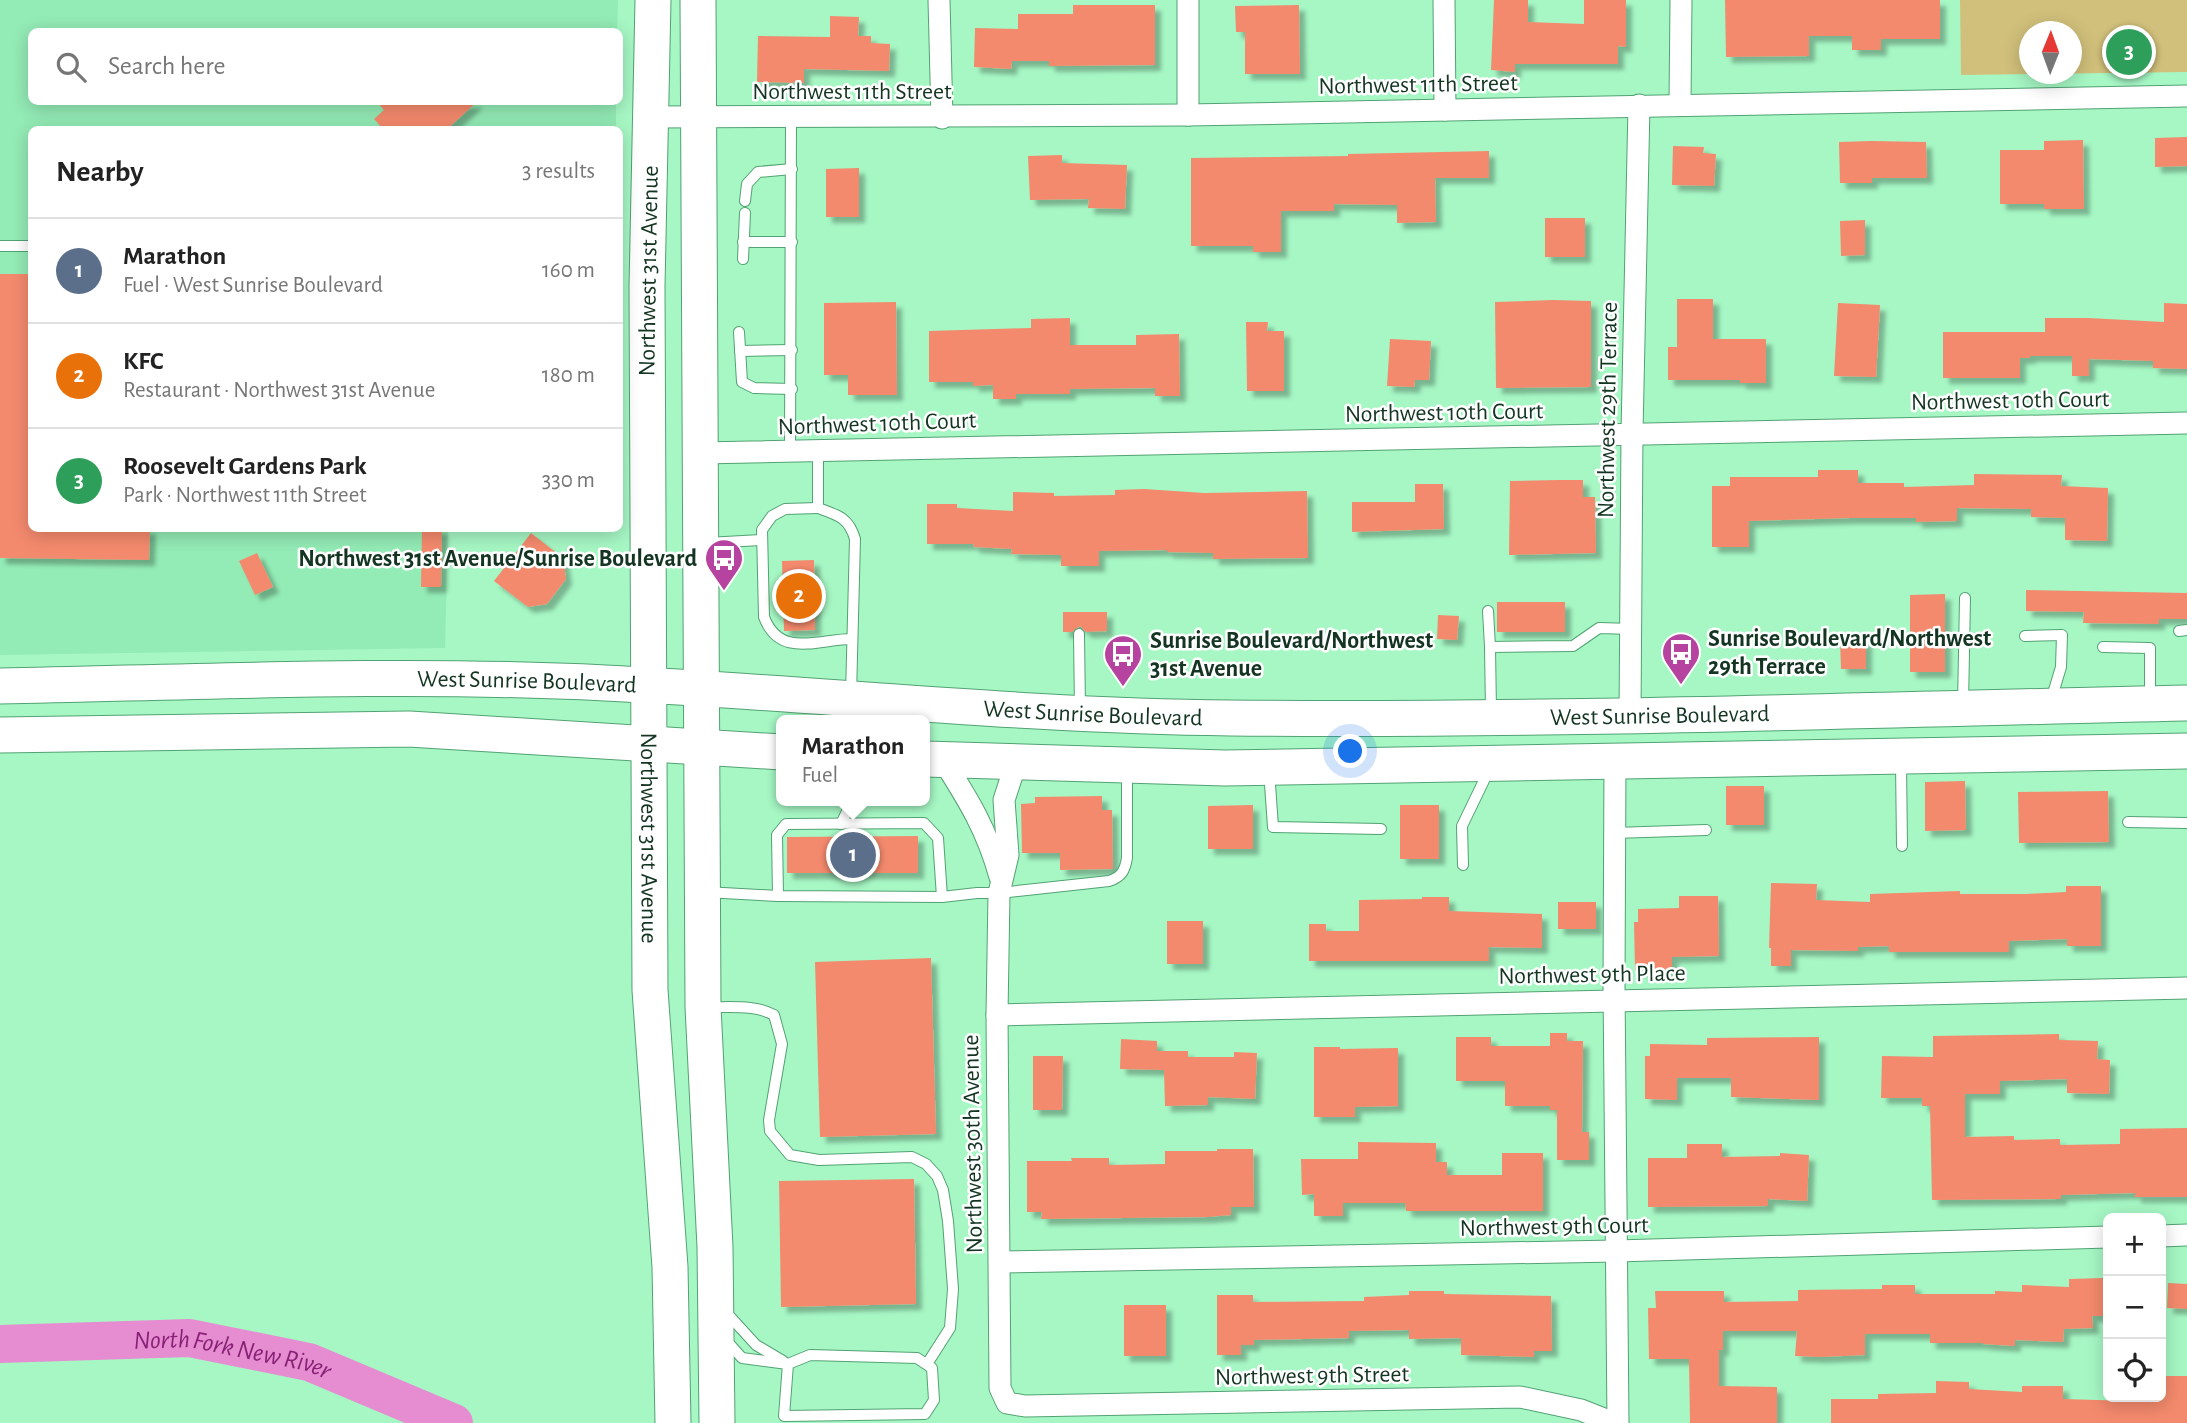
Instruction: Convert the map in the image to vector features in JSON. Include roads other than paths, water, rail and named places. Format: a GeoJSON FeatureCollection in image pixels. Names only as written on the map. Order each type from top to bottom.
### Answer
{"type":"FeatureCollection","features":[{"type":"Feature","properties":{"kind":"main road","name":"Northwest 31st Avenue"},"geometry":{"type":"LineString","coordinates":[[653,0],[647,273],[650,990],[670,1267],[673,1423]]}},
{"type":"Feature","properties":{"kind":"main road","name":"Northwest 31st Avenue"},"geometry":{"type":"LineString","coordinates":[[698,0],[703,1007],[715,1247],[718,1423]]}},
{"type":"Feature","properties":{"kind":"main road","name":"West Sunrise Boulevard"},"geometry":{"type":"LineString","coordinates":[[0,686],[410,677],[648,686],[1226,718],[1630,716],[2187,703]]}},
{"type":"Feature","properties":{"kind":"main road"},"geometry":{"type":"LineString","coordinates":[[1615,760],[1637,733],[1681,715]]}},
{"type":"Feature","properties":{"kind":"main road"},"geometry":{"type":"LineString","coordinates":[[1549,762],[1606,741],[1626,727],[1630,716]]}},
{"type":"Feature","properties":{"kind":"main road"},"geometry":{"type":"LineString","coordinates":[[0,735],[409,729],[776,752]]}},
{"type":"Feature","properties":{"kind":"main road","name":"West Sunrise Boulevard"},"geometry":{"type":"LineString","coordinates":[[934,759],[1128,766],[1269,767],[2187,751]]}},
{"type":"Feature","properties":{"kind":"main road"},"geometry":{"type":"LineString","coordinates":[[670,1267],[683,1297],[699,1316],[716,1316]]}},
{"type":"Feature","properties":{"kind":"street"},"geometry":{"type":"LineString","coordinates":[[939,0],[942,118]]}},
{"type":"Feature","properties":{"kind":"street"},"geometry":{"type":"LineString","coordinates":[[1188,0],[1188,116]]}},
{"type":"Feature","properties":{"kind":"street"},"geometry":{"type":"LineString","coordinates":[[1444,0],[1445,110]]}},
{"type":"Feature","properties":{"kind":"street"},"geometry":{"type":"LineString","coordinates":[[1680,104],[1681,0]]}},
{"type":"Feature","properties":{"kind":"street","name":"Northwest 11th Street"},"geometry":{"type":"LineString","coordinates":[[651,117],[1188,116],[1680,104],[2187,96]]}},
{"type":"Feature","properties":{"kind":"street","name":"Northwest 29th Terrace"},"geometry":{"type":"LineString","coordinates":[[1630,716],[1633,629],[1632,433],[1639,105]]}},
{"type":"Feature","properties":{"kind":"street","name":"Northwest 10th Court"},"geometry":{"type":"LineString","coordinates":[[701,453],[2187,424]]}},
{"type":"Feature","properties":{"kind":"street","name":"Northwest 30th Avenue"},"geometry":{"type":"LineString","coordinates":[[934,759],[972,805],[991,844],[1000,888]]}},
{"type":"Feature","properties":{"kind":"street"},"geometry":{"type":"LineString","coordinates":[[1615,760],[1616,1423]]}},
{"type":"Feature","properties":{"kind":"street","name":"Northwest 30th Avenue"},"geometry":{"type":"LineString","coordinates":[[1007,1403],[1000,1388],[997,1015],[1000,888],[1008,855],[1004,800],[1016,763]]}},
{"type":"Feature","properties":{"kind":"street","name":"Northwest 9th Place"},"geometry":{"type":"LineString","coordinates":[[997,1015],[2187,988]]}},
{"type":"Feature","properties":{"kind":"street"},"geometry":{"type":"LineString","coordinates":[[2166,1236],[2187,1235]]}},
{"type":"Feature","properties":{"kind":"street","name":"Northwest 9th Court"},"geometry":{"type":"LineString","coordinates":[[1000,1262],[1616,1251],[2103,1237]]}},
{"type":"Feature","properties":{"kind":"street","name":"Northwest 9th Street"},"geometry":{"type":"LineString","coordinates":[[1007,1403],[1025,1406],[1520,1397],[1581,1410],[1616,1423]]}},
{"type":"Feature","properties":{"kind":"lane"},"geometry":{"type":"LineString","coordinates":[[790,452],[792,117]]}},
{"type":"Feature","properties":{"kind":"lane"},"geometry":{"type":"LineString","coordinates":[[743,259],[747,184],[758,172],[792,169]]}},
{"type":"Feature","properties":{"kind":"lane"},"geometry":{"type":"LineString","coordinates":[[743,242],[792,242]]}},
{"type":"Feature","properties":{"kind":"lane"},"geometry":{"type":"LineString","coordinates":[[0,246],[28,246]]}},
{"type":"Feature","properties":{"kind":"lane"},"geometry":{"type":"LineString","coordinates":[[739,332],[742,382],[754,388],[792,388]]}},
{"type":"Feature","properties":{"kind":"lane"},"geometry":{"type":"LineString","coordinates":[[740,351],[792,351]]}},
{"type":"Feature","properties":{"kind":"lane"},"geometry":{"type":"LineString","coordinates":[[818,449],[818,508]]}},
{"type":"Feature","properties":{"kind":"lane"},"geometry":{"type":"LineString","coordinates":[[851,699],[855,540],[852,527],[840,516],[818,508],[785,509],[772,516],[762,530],[761,540],[764,617],[768,627],[776,638],[788,644],[852,639]]}},
{"type":"Feature","properties":{"kind":"lane"},"geometry":{"type":"LineString","coordinates":[[700,543],[761,540]]}},
{"type":"Feature","properties":{"kind":"lane"},"geometry":{"type":"LineString","coordinates":[[1963,708],[1965,598]]}},
{"type":"Feature","properties":{"kind":"lane"},"geometry":{"type":"LineString","coordinates":[[1488,611],[1491,718]]}},
{"type":"Feature","properties":{"kind":"lane"},"geometry":{"type":"LineString","coordinates":[[1490,647],[1573,646],[1599,628],[1633,629]]}},
{"type":"Feature","properties":{"kind":"lane"},"geometry":{"type":"LineString","coordinates":[[1079,635],[1080,712]]}},
{"type":"Feature","properties":{"kind":"lane"},"geometry":{"type":"LineString","coordinates":[[2025,636],[2062,635],[2062,667],[2050,706]]}},
{"type":"Feature","properties":{"kind":"lane"},"geometry":{"type":"LineString","coordinates":[[2103,648],[2150,648],[2150,704]]}},
{"type":"Feature","properties":{"kind":"lane"},"geometry":{"type":"LineString","coordinates":[[1901,756],[1902,846]]}},
{"type":"Feature","properties":{"kind":"lane"},"geometry":{"type":"LineString","coordinates":[[1463,865],[1462,826],[1493,762]]}},
{"type":"Feature","properties":{"kind":"lane"},"geometry":{"type":"LineString","coordinates":[[703,891],[778,896],[942,897],[1000,888],[1119,878],[1125,870],[1128,858],[1128,766]]}},
{"type":"Feature","properties":{"kind":"lane"},"geometry":{"type":"LineString","coordinates":[[1269,767],[1273,827],[1381,829]]}},
{"type":"Feature","properties":{"kind":"lane"},"geometry":{"type":"LineString","coordinates":[[841,824],[850,806]]}},
{"type":"Feature","properties":{"kind":"lane"},"geometry":{"type":"LineString","coordinates":[[2128,822],[2187,823]]}},
{"type":"Feature","properties":{"kind":"lane"},"geometry":{"type":"LineString","coordinates":[[778,896],[777,835],[786,824],[924,823],[938,838],[942,897]]}},
{"type":"Feature","properties":{"kind":"lane"},"geometry":{"type":"LineString","coordinates":[[1615,833],[1706,830]]}},
{"type":"Feature","properties":{"kind":"lane"},"geometry":{"type":"LineString","coordinates":[[703,1007],[763,1009],[774,1015],[782,1044],[769,1120],[770,1131],[790,1155],[819,1160],[912,1157],[926,1164],[937,1176],[943,1190],[948,1221],[953,1289],[950,1328],[927,1364]]}},
{"type":"Feature","properties":{"kind":"lane"},"geometry":{"type":"LineString","coordinates":[[716,1316],[742,1358],[788,1364],[810,1355],[917,1358],[932,1368],[934,1400],[925,1414],[784,1416],[788,1364]]}},
{"type":"Feature","properties":{"kind":"lane"},"geometry":{"type":"LineString","coordinates":[[716,1316],[788,1364]]}},
{"type":"Feature","properties":{"kind":"waterway","name":"North Fork New River"},"geometry":{"type":"LineString","coordinates":[[0,1344],[190,1338],[309,1362],[454,1423]]}},
{"type":"Feature","properties":{"kind":"place","name":"Roosevelt Gardens Park"},"geometry":{"type":"Point","coordinates":[2129,52]}},
{"type":"Feature","properties":{"kind":"place","name":"Northwest 31st Avenue/Sunrise Boulevard"},"geometry":{"type":"Point","coordinates":[724,592]}},
{"type":"Feature","properties":{"kind":"place","name":"KFC"},"geometry":{"type":"Point","coordinates":[799,596]}},
{"type":"Feature","properties":{"kind":"place","name":"Sunrise Boulevard/Northwest 29th Terrace"},"geometry":{"type":"Point","coordinates":[1681,686]}},
{"type":"Feature","properties":{"kind":"place","name":"Sunrise Boulevard/Northwest 31st Avenue"},"geometry":{"type":"Point","coordinates":[1123,688]}},
{"type":"Feature","properties":{"kind":"place","name":"Marathon"},"geometry":{"type":"Point","coordinates":[853,855]}}]}
